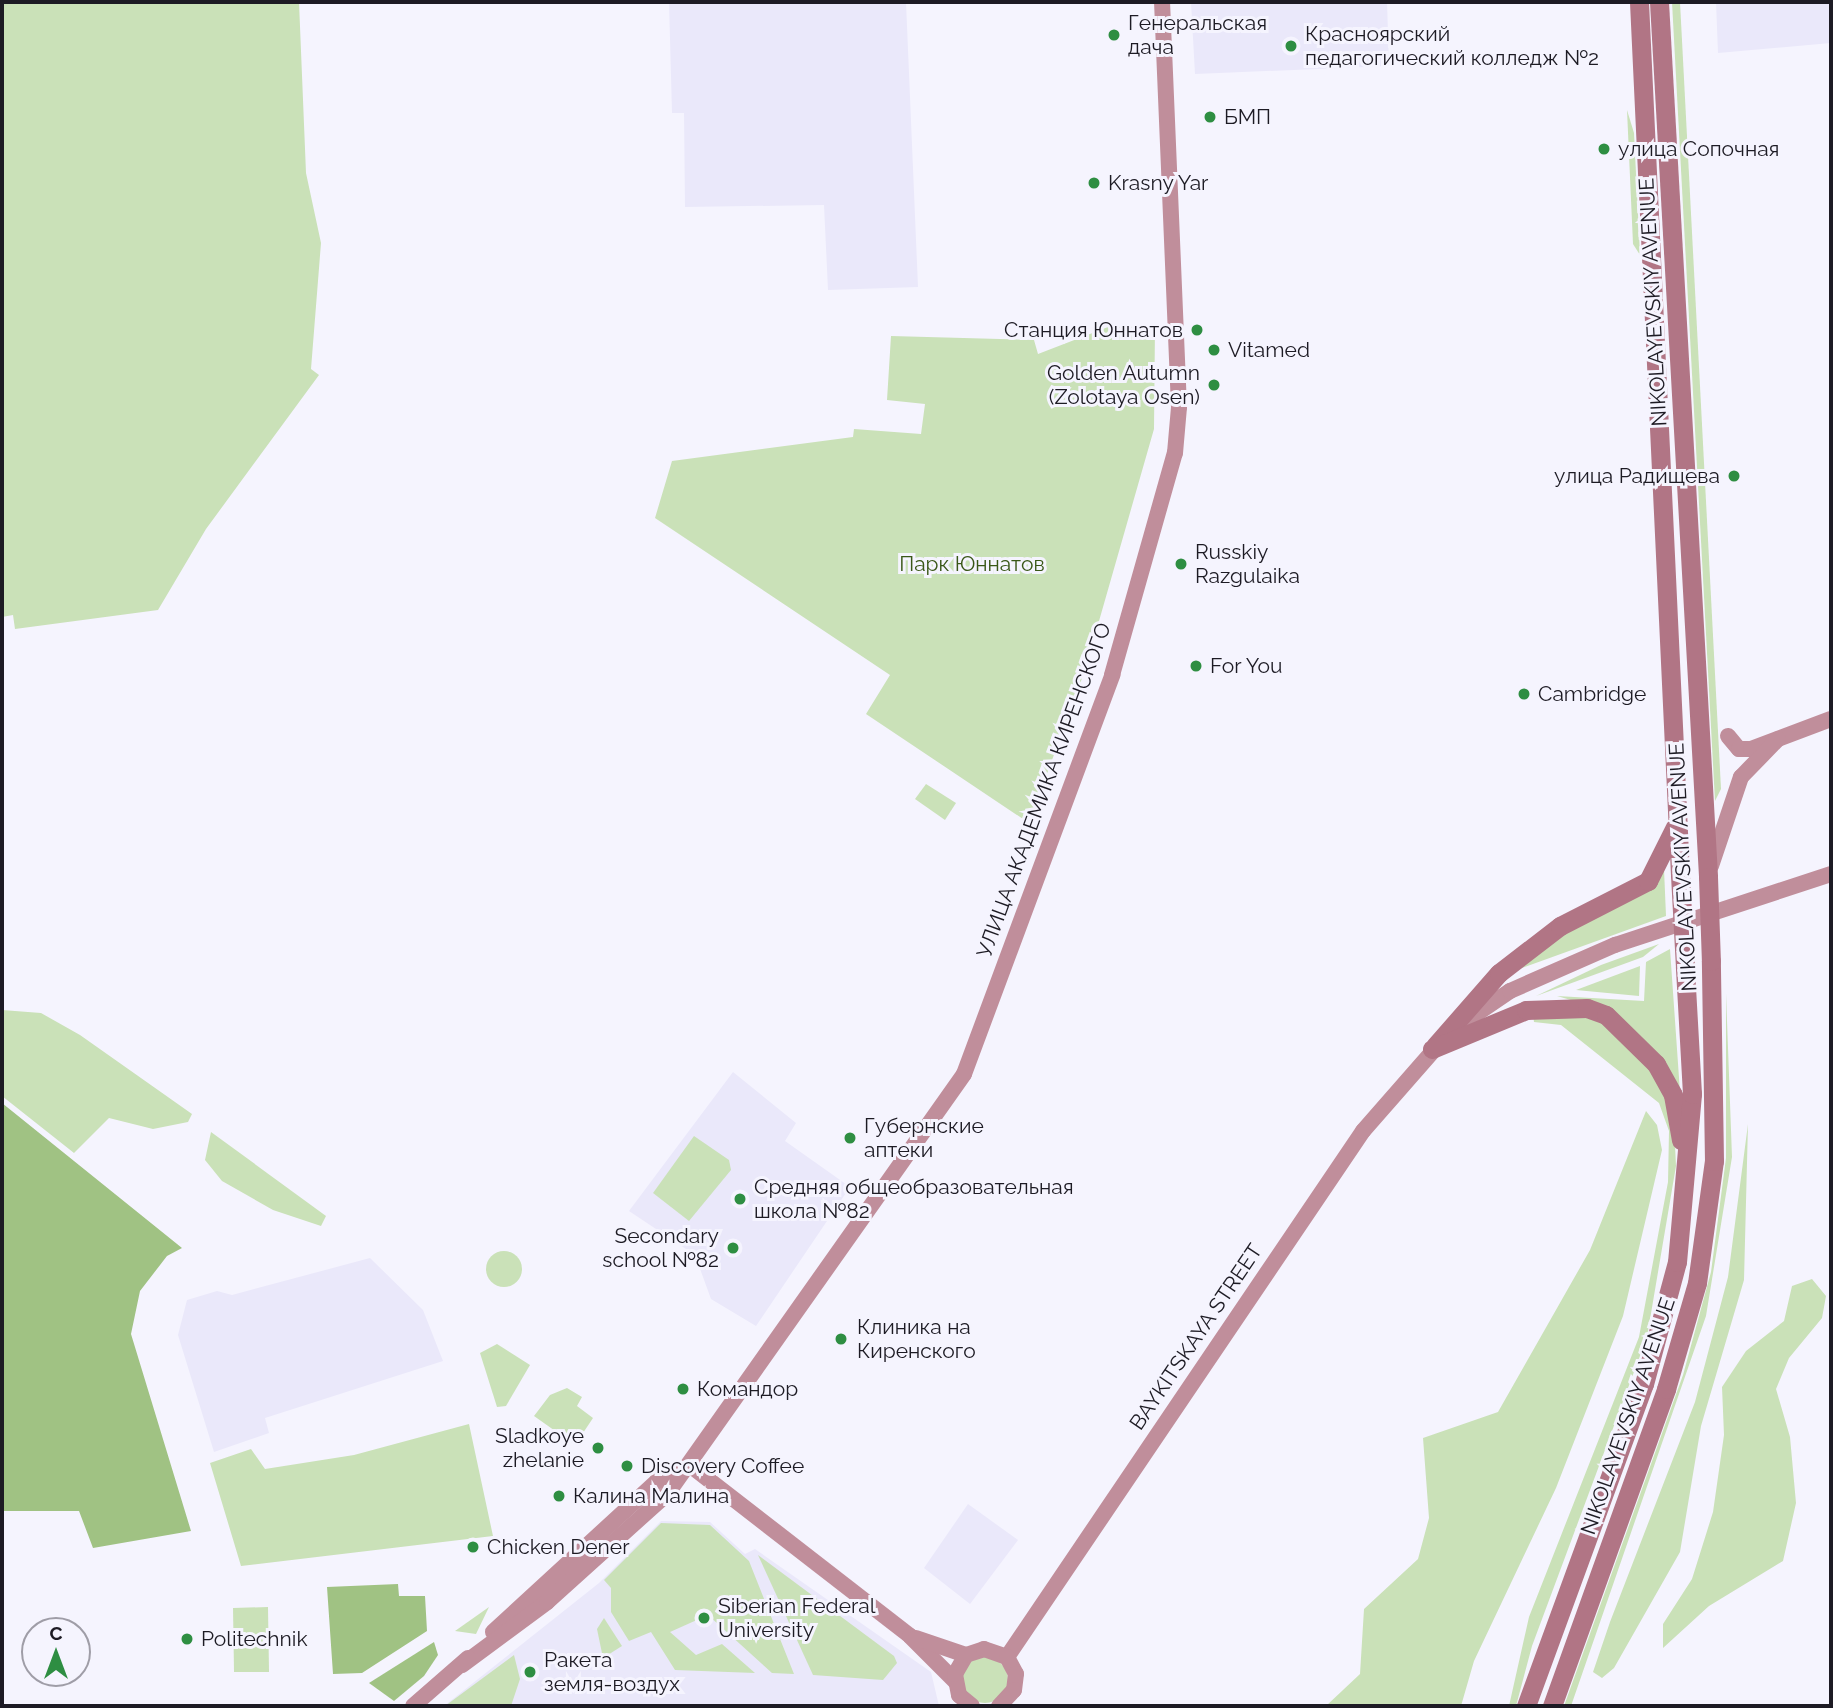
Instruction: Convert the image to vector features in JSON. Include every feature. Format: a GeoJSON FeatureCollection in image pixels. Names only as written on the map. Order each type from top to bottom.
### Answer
{"type":"FeatureCollection","features":[{"type":"Feature","properties":{"kind":"main road","name":"УЛИЦА АКАДЕМИКА КИРЕНСКОГО"},"geometry":{"type":"LineString","coordinates":[[691,1466],[952,1098],[1112,675],[1175,453],[1179,408],[1162,2]]}},
{"type":"Feature","properties":{"kind":"main road","name":"NIKOLAYEVSKIY AVENUE"},"geometry":{"type":"LineString","coordinates":[[1527,1706],[1644,1384],[1677,1262],[1692,1094],[1639,2]]}},
{"type":"Feature","properties":{"kind":"main road","name":"NIKOLAYEVSKIY AVENUE"},"geometry":{"type":"LineString","coordinates":[[1552,1706],[1667,1389],[1698,1283],[1714,1161],[1708,877],[1659,2]]}},
{"type":"Feature","properties":{"kind":"main road"},"geometry":{"type":"LineString","coordinates":[[1728,736],[1739,749],[1778,739],[1831,719]]}},
{"type":"Feature","properties":{"kind":"main road"},"geometry":{"type":"LineString","coordinates":[[1708,877],[1728,801],[1741,777],[1778,739]]}},
{"type":"Feature","properties":{"kind":"main road"},"geometry":{"type":"LineString","coordinates":[[1432,1049],[1499,973],[1560,926],[1648,881],[1679,812]]}},
{"type":"Feature","properties":{"kind":"main road","name":"BAYKITSKAYA STREET"},"geometry":{"type":"LineString","coordinates":[[1007,1657],[1363,1131],[1432,1049],[1471,1016],[1548,973],[1665,926],[1827,875]]}},
{"type":"Feature","properties":{"kind":"main road"},"geometry":{"type":"LineString","coordinates":[[1432,1049],[1534,1008],[1567,1005],[1606,1015],[1656,1064],[1673,1095],[1686,1176]]}},
{"type":"Feature","properties":{"kind":"main road"},"geometry":{"type":"LineString","coordinates":[[413,1706],[462,1665],[657,1481],[691,1466],[910,1636],[955,1681],[972,1706]]}},
{"type":"Feature","properties":{"kind":"main road"},"geometry":{"type":"LineString","coordinates":[[910,1636],[966,1655],[984,1649],[1007,1657],[1016,1682],[999,1706]]}},
{"type":"Feature","properties":{"kind":"main road"},"geometry":{"type":"LineString","coordinates":[[955,1681],[966,1655]]}},
{"type":"Feature","properties":{"kind":"shaded area"},"geometry":{"type":"Polygon","coordinates":[[[669,2],[906,2],[918,287],[828,290],[824,205],[685,207],[684,113],[672,113],[669,2]]]}},
{"type":"Feature","properties":{"kind":"shaded area","name":"Красноярский педагогический колледж №2"},"geometry":{"type":"Polygon","coordinates":[[[1191,2],[1387,2],[1389,66],[1195,74],[1191,2]]]}},
{"type":"Feature","properties":{"kind":"shaded area"},"geometry":{"type":"Polygon","coordinates":[[[1716,2],[1831,2],[1831,43],[1718,53],[1716,2]]]}},
{"type":"Feature","properties":{"kind":"shaded area","name":"Средняя общеобразовательная школа №82"},"geometry":{"type":"Polygon","coordinates":[[[733,1072],[796,1123],[785,1141],[850,1187],[756,1326],[711,1299],[695,1255],[629,1211],[733,1072]]]}},
{"type":"Feature","properties":{"kind":"shaded area"},"geometry":{"type":"Polygon","coordinates":[[[370,1258],[423,1310],[443,1361],[265,1418],[269,1433],[214,1452],[178,1335],[187,1300],[217,1291],[232,1295],[370,1258]]]}},
{"type":"Feature","properties":{"kind":"shaded area"},"geometry":{"type":"Polygon","coordinates":[[[968,1504],[1018,1540],[970,1604],[924,1568],[968,1504]]]}},
{"type":"Feature","properties":{"kind":"shaded area","name":"Siberian Federal University"},"geometry":{"type":"Polygon","coordinates":[[[661,1521],[710,1522],[745,1554],[755,1549],[931,1672],[939,1706],[444,1706],[599,1583],[661,1521]]]}},
{"type":"Feature","properties":{"kind":"green space"},"geometry":{"type":"Polygon","coordinates":[[[2,2],[299,2],[306,173],[321,243],[311,369],[319,375],[206,529],[158,610],[15,629],[13,615],[2,617],[2,2]]]}},
{"type":"Feature","properties":{"kind":"green space"},"geometry":{"type":"Polygon","coordinates":[[[1672,2],[1680,2],[1721,789],[1715,801],[1672,2]]]}},
{"type":"Feature","properties":{"kind":"green space"},"geometry":{"type":"Polygon","coordinates":[[[1627,110],[1634,133],[1640,255],[1633,244],[1627,110]]]}},
{"type":"Feature","properties":{"kind":"green space","name":"Парк Юннатов"},"geometry":{"type":"Polygon","coordinates":[[[1155,326],[1154,429],[1085,670],[1029,823],[866,714],[890,675],[655,518],[672,461],[853,437],[854,429],[921,434],[925,404],[887,400],[891,336],[1034,340],[1038,354],[1108,327],[1155,326]]]}},
{"type":"Feature","properties":{"kind":"green space"},"geometry":{"type":"Polygon","coordinates":[[[926,784],[956,803],[945,820],[915,799],[926,784]]]}},
{"type":"Feature","properties":{"kind":"green space"},"geometry":{"type":"Polygon","coordinates":[[[1664,869],[1666,916],[1511,972],[1536,949],[1664,869]]]}},
{"type":"Feature","properties":{"kind":"green space"},"geometry":{"type":"Polygon","coordinates":[[[1659,944],[1643,957],[1536,996],[1601,965],[1659,944]]]}},
{"type":"Feature","properties":{"kind":"green space"},"geometry":{"type":"Polygon","coordinates":[[[1670,949],[1680,1092],[1612,1012],[1557,996],[1644,1001],[1646,962],[1670,949]]]}},
{"type":"Feature","properties":{"kind":"green space"},"geometry":{"type":"Polygon","coordinates":[[[1640,966],[1639,996],[1576,990],[1640,966]]]}},
{"type":"Feature","properties":{"kind":"green space"},"geometry":{"type":"Polygon","coordinates":[[[1726,993],[1732,1157],[1706,1316],[1571,1706],[1564,1706],[1683,1375],[1711,1272],[1726,1158],[1726,993]]]}},
{"type":"Feature","properties":{"kind":"green space"},"geometry":{"type":"Polygon","coordinates":[[[2,1010],[41,1013],[80,1035],[192,1114],[188,1122],[153,1129],[109,1118],[74,1153],[2,1096],[2,1010]]]}},
{"type":"Feature","properties":{"kind":"green space"},"geometry":{"type":"Polygon","coordinates":[[[1571,1012],[1601,1022],[1640,1057],[1673,1103],[1676,1166],[1647,1337],[1532,1646],[1516,1706],[1509,1706],[1529,1617],[1639,1337],[1668,1182],[1669,1131],[1659,1103],[1561,1025],[1534,1022],[1533,1015],[1571,1012]]]}},
{"type":"Feature","properties":{"kind":"green space"},"geometry":{"type":"Polygon","coordinates":[[[2,1103],[182,1248],[167,1256],[140,1291],[131,1334],[191,1531],[93,1548],[79,1511],[2,1511],[2,1103]]]}},
{"type":"Feature","properties":{"kind":"green space"},"geometry":{"type":"Polygon","coordinates":[[[1646,1111],[1657,1125],[1662,1150],[1623,1316],[1556,1488],[1474,1661],[1461,1706],[1326,1706],[1360,1674],[1364,1609],[1418,1559],[1429,1518],[1423,1438],[1498,1412],[1590,1250],[1646,1111]]]}},
{"type":"Feature","properties":{"kind":"green space"},"geometry":{"type":"Polygon","coordinates":[[[1748,1124],[1744,1280],[1701,1426],[1680,1552],[1614,1668],[1602,1678],[1593,1672],[1695,1402],[1728,1277],[1748,1124]]]}},
{"type":"Feature","properties":{"kind":"green space"},"geometry":{"type":"Polygon","coordinates":[[[211,1132],[326,1216],[321,1226],[273,1210],[222,1181],[205,1160],[211,1132]]]}},
{"type":"Feature","properties":{"kind":"green space"},"geometry":{"type":"Polygon","coordinates":[[[694,1136],[729,1160],[731,1170],[689,1221],[653,1193],[694,1136]]]}},
{"type":"Feature","properties":{"kind":"green space"},"geometry":{"type":"Polygon","coordinates":[[[504,1251],[517,1256],[522,1269],[517,1282],[504,1287],[491,1282],[486,1269],[491,1256],[504,1251]]]}},
{"type":"Feature","properties":{"kind":"green space"},"geometry":{"type":"Polygon","coordinates":[[[1812,1279],[1826,1296],[1822,1318],[1789,1358],[1776,1389],[1790,1437],[1796,1503],[1783,1561],[1709,1606],[1663,1648],[1663,1624],[1692,1579],[1713,1512],[1724,1435],[1722,1387],[1746,1351],[1784,1321],[1792,1286],[1812,1279]]]}},
{"type":"Feature","properties":{"kind":"green space"},"geometry":{"type":"Polygon","coordinates":[[[497,1344],[530,1365],[506,1406],[497,1407],[480,1353],[497,1344]]]}},
{"type":"Feature","properties":{"kind":"green space"},"geometry":{"type":"Polygon","coordinates":[[[567,1388],[582,1397],[577,1406],[593,1418],[575,1445],[534,1416],[550,1395],[567,1388]]]}},
{"type":"Feature","properties":{"kind":"green space"},"geometry":{"type":"Polygon","coordinates":[[[469,1424],[493,1536],[241,1566],[210,1463],[251,1449],[265,1469],[354,1455],[469,1424]]]}},
{"type":"Feature","properties":{"kind":"green space"},"geometry":{"type":"Polygon","coordinates":[[[661,1523],[710,1525],[749,1561],[794,1674],[772,1673],[708,1615],[670,1632],[696,1655],[722,1644],[755,1673],[675,1670],[651,1632],[629,1641],[611,1612],[611,1588],[604,1580],[661,1523]]]}},
{"type":"Feature","properties":{"kind":"green space"},"geometry":{"type":"Polygon","coordinates":[[[758,1555],[894,1656],[897,1663],[883,1680],[813,1675],[758,1555]]]}},
{"type":"Feature","properties":{"kind":"green space"},"geometry":{"type":"Polygon","coordinates":[[[398,1584],[399,1596],[425,1596],[427,1631],[362,1673],[333,1674],[327,1587],[398,1584]]]}},
{"type":"Feature","properties":{"kind":"green space"},"geometry":{"type":"Polygon","coordinates":[[[268,1607],[269,1672],[234,1672],[233,1608],[268,1607]]]}},
{"type":"Feature","properties":{"kind":"green space"},"geometry":{"type":"Polygon","coordinates":[[[489,1607],[476,1634],[455,1631],[489,1607]]]}},
{"type":"Feature","properties":{"kind":"green space"},"geometry":{"type":"Polygon","coordinates":[[[604,1618],[622,1646],[603,1658],[597,1629],[604,1618]]]}},
{"type":"Feature","properties":{"kind":"green space"},"geometry":{"type":"Polygon","coordinates":[[[434,1642],[438,1655],[424,1676],[394,1701],[369,1683],[434,1642]]]}},
{"type":"Feature","properties":{"kind":"green space"},"geometry":{"type":"Polygon","coordinates":[[[514,1655],[520,1679],[511,1706],[445,1706],[514,1655]]]}},
{"type":"Feature","properties":{"kind":"green space"},"geometry":{"type":"Polygon","coordinates":[[[985,1657],[1001,1664],[1008,1680],[1001,1696],[985,1703],[969,1696],[962,1680],[969,1664],[985,1657]]]}},
{"type":"Feature","properties":{"kind":"place","name":"Генеральская дача"},"geometry":{"type":"Point","coordinates":[1114,35]}},
{"type":"Feature","properties":{"kind":"place","name":"Красноярский педагогический колледж №2"},"geometry":{"type":"Point","coordinates":[1291,46]}},
{"type":"Feature","properties":{"kind":"place","name":"БМП"},"geometry":{"type":"Point","coordinates":[1210,117]}},
{"type":"Feature","properties":{"kind":"place","name":"улица Сопочная"},"geometry":{"type":"Point","coordinates":[1604,149]}},
{"type":"Feature","properties":{"kind":"place","name":"Krasny Yar"},"geometry":{"type":"Point","coordinates":[1094,183]}},
{"type":"Feature","properties":{"kind":"place","name":"Станция Юннатов"},"geometry":{"type":"Point","coordinates":[1197,330]}},
{"type":"Feature","properties":{"kind":"place","name":"Vitamed"},"geometry":{"type":"Point","coordinates":[1214,350]}},
{"type":"Feature","properties":{"kind":"place","name":"Golden Autumn (Zolotaya Osen)"},"geometry":{"type":"Point","coordinates":[1214,385]}},
{"type":"Feature","properties":{"kind":"place","name":"улица Радищева"},"geometry":{"type":"Point","coordinates":[1734,476]}},
{"type":"Feature","properties":{"kind":"place","name":"Russkiy Razgulaika"},"geometry":{"type":"Point","coordinates":[1181,564]}},
{"type":"Feature","properties":{"kind":"place","name":"For You"},"geometry":{"type":"Point","coordinates":[1196,666]}},
{"type":"Feature","properties":{"kind":"place","name":"Cambridge"},"geometry":{"type":"Point","coordinates":[1524,694]}},
{"type":"Feature","properties":{"kind":"place","name":"Губернские аптеки"},"geometry":{"type":"Point","coordinates":[850,1138]}},
{"type":"Feature","properties":{"kind":"place","name":"Средняя общеобразовательная школа №82"},"geometry":{"type":"Point","coordinates":[740,1199]}},
{"type":"Feature","properties":{"kind":"place","name":"Secondary school №82"},"geometry":{"type":"Point","coordinates":[733,1248]}},
{"type":"Feature","properties":{"kind":"place","name":"Клиника на Киренского"},"geometry":{"type":"Point","coordinates":[841,1339]}},
{"type":"Feature","properties":{"kind":"place","name":"Командор"},"geometry":{"type":"Point","coordinates":[683,1389]}},
{"type":"Feature","properties":{"kind":"place","name":"Sladkoye zhelanie"},"geometry":{"type":"Point","coordinates":[598,1448]}},
{"type":"Feature","properties":{"kind":"place","name":"Discovery Coffee"},"geometry":{"type":"Point","coordinates":[627,1466]}},
{"type":"Feature","properties":{"kind":"place","name":"Калина Малина"},"geometry":{"type":"Point","coordinates":[559,1496]}},
{"type":"Feature","properties":{"kind":"place","name":"Chicken Dener"},"geometry":{"type":"Point","coordinates":[473,1547]}},
{"type":"Feature","properties":{"kind":"place","name":"Siberian Federal University"},"geometry":{"type":"Point","coordinates":[704,1618]}},
{"type":"Feature","properties":{"kind":"place","name":"Politechnik"},"geometry":{"type":"Point","coordinates":[187,1639]}},
{"type":"Feature","properties":{"kind":"place","name":"Ракета земля-воздух"},"geometry":{"type":"Point","coordinates":[530,1672]}}]}
